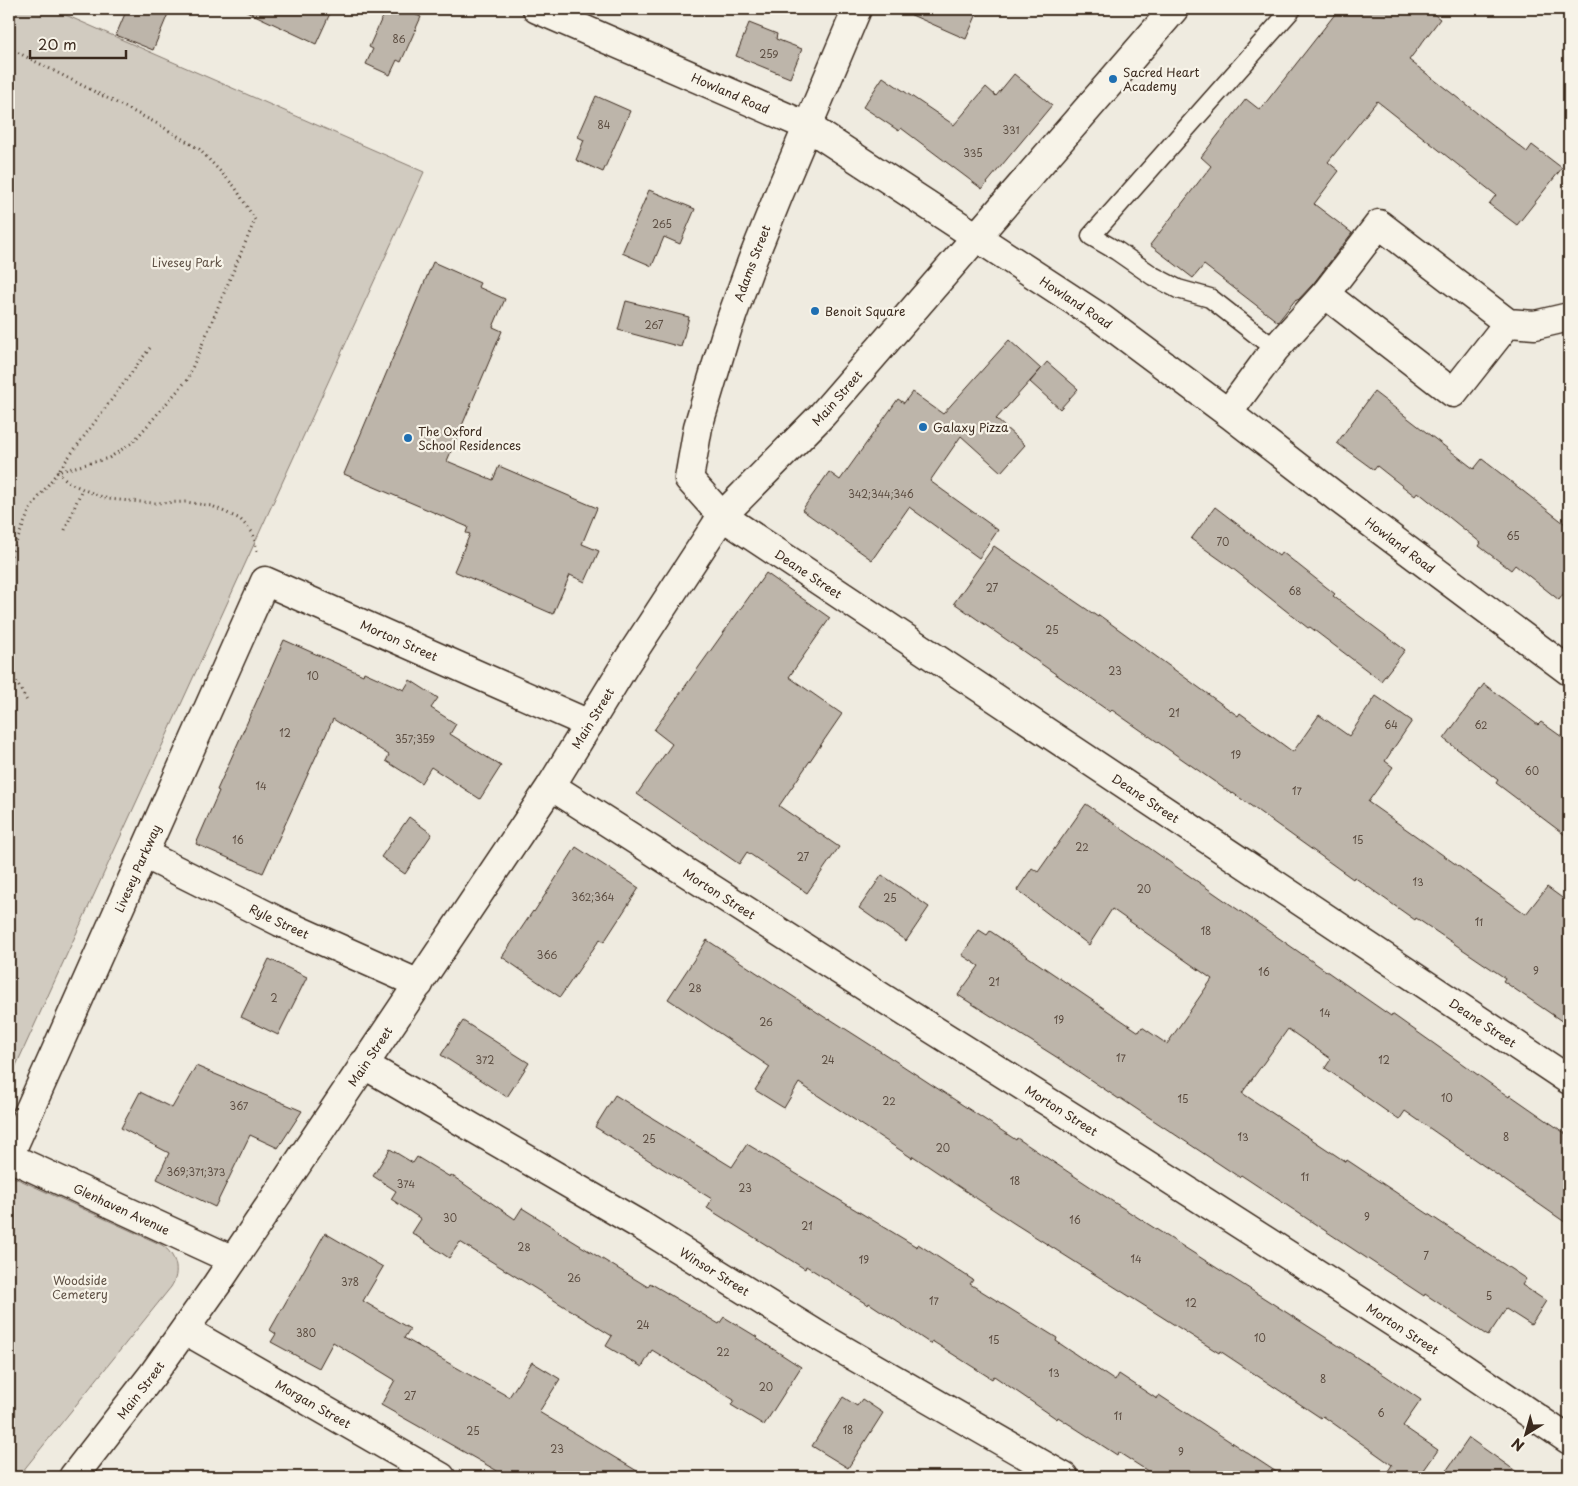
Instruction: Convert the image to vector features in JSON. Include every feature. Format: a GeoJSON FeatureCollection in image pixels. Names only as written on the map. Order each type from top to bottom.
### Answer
{"type":"FeatureCollection","features":[{"type":"Feature","properties":{"kind":"street","name":"Howland Road"},"geometry":{"type":"LineString","coordinates":[[537,9],[808,126],[1102,319],[1569,671]]}},
{"type":"Feature","properties":{"kind":"street","name":"Adams Street"},"geometry":{"type":"LineString","coordinates":[[722,516],[690,479],[698,427],[727,330],[752,261],[858,9]]}},
{"type":"Feature","properties":{"kind":"street","name":"Main Street"},"geometry":{"type":"LineString","coordinates":[[73,1477],[185,1330],[233,1260],[551,786],[722,516],[822,415],[1174,9]]}},
{"type":"Feature","properties":{"kind":"street"},"geometry":{"type":"LineString","coordinates":[[1228,413],[1275,349],[1325,294],[1380,224],[1508,323],[1534,325],[1569,317]]}},
{"type":"Feature","properties":{"kind":"street"},"geometry":{"type":"LineString","coordinates":[[1325,294],[1453,392],[1508,323]]}},
{"type":"Feature","properties":{"kind":"street","name":"Deane Street"},"geometry":{"type":"LineString","coordinates":[[722,516],[1569,1080]]}},
{"type":"Feature","properties":{"kind":"street","name":"Morton Street"},"geometry":{"type":"LineString","coordinates":[[265,581],[589,724]]}},
{"type":"Feature","properties":{"kind":"street","name":"Livesey Parkway"},"geometry":{"type":"LineString","coordinates":[[9,1156],[265,581]]}},
{"type":"Feature","properties":{"kind":"street","name":"Morton Street"},"geometry":{"type":"LineString","coordinates":[[551,786],[1444,1355],[1569,1440]]}},
{"type":"Feature","properties":{"kind":"street","name":"Ryle Street"},"geometry":{"type":"LineString","coordinates":[[144,854],[280,922],[418,984]]}},
{"type":"Feature","properties":{"kind":"street","name":"Winsor Street"},"geometry":{"type":"LineString","coordinates":[[364,1064],[640,1225],[819,1336],[1064,1477]]}},
{"type":"Feature","properties":{"kind":"street","name":"Glenhaven Avenue"},"geometry":{"type":"LineString","coordinates":[[9,1156],[233,1260]]}},
{"type":"Feature","properties":{"kind":"street","name":"Morgan Street"},"geometry":{"type":"LineString","coordinates":[[185,1330],[441,1477]]}},
{"type":"Feature","properties":{"kind":"lane"},"geometry":{"type":"LineString","coordinates":[[1275,349],[1210,298],[1178,289],[1153,276],[1091,236],[1292,9]]}},
{"type":"Feature","properties":{"kind":"path"},"geometry":{"type":"LineString","coordinates":[[9,48],[158,124],[199,149],[235,187],[255,220],[187,380],[134,442],[109,458],[57,472]]}},
{"type":"Feature","properties":{"kind":"path"},"geometry":{"type":"LineString","coordinates":[[9,558],[30,509],[150,348]]}},
{"type":"Feature","properties":{"kind":"path"},"geometry":{"type":"LineString","coordinates":[[57,472],[82,489],[108,499],[153,503],[186,502],[212,506],[240,520],[253,533],[265,581]]}},
{"type":"Feature","properties":{"kind":"path"},"geometry":{"type":"LineString","coordinates":[[66,530],[82,489]]}},
{"type":"Feature","properties":{"kind":"path"},"geometry":{"type":"LineString","coordinates":[[9,674],[16,681],[27,702]]}},
{"type":"Feature","properties":{"kind":"green space","name":"Livesey Park"},"geometry":{"type":"Polygon","coordinates":[[[9,9],[52,9],[424,172],[9,1081],[9,9]]]}},
{"type":"Feature","properties":{"kind":"green space","name":"Woodside Cemetery"},"geometry":{"type":"Polygon","coordinates":[[[9,1175],[162,1245],[171,1254],[176,1264],[176,1276],[171,1287],[18,1477],[9,1477],[9,1175]]]}},
{"type":"Feature","properties":{"kind":"building"},"geometry":{"type":"Polygon","coordinates":[[[127,9],[170,9],[153,50],[116,35],[127,9]]]}},
{"type":"Feature","properties":{"kind":"building"},"geometry":{"type":"Polygon","coordinates":[[[242,9],[332,9],[316,44],[242,9]]]}},
{"type":"Feature","properties":{"kind":"building"},"geometry":{"type":"Polygon","coordinates":[[[386,9],[402,9],[421,17],[401,62],[397,60],[390,75],[366,64],[373,49],[369,47],[386,9]]]}},
{"type":"Feature","properties":{"kind":"building"},"geometry":{"type":"Polygon","coordinates":[[[898,9],[979,9],[966,39],[898,9]]]}},
{"type":"Feature","properties":{"kind":"building"},"geometry":{"type":"Polygon","coordinates":[[[1339,9],[1427,9],[1440,19],[1409,60],[1527,152],[1532,145],[1562,168],[1517,225],[1489,204],[1496,195],[1377,101],[1328,162],[1339,171],[1314,204],[1352,233],[1313,284],[1298,300],[1296,299],[1278,322],[1204,265],[1193,278],[1150,245],[1211,166],[1201,157],[1246,99],[1260,110],[1339,9]]]}},
{"type":"Feature","properties":{"kind":"building"},"geometry":{"type":"Polygon","coordinates":[[[749,23],[777,34],[776,39],[802,49],[790,78],[736,56],[749,23]]]}},
{"type":"Feature","properties":{"kind":"building"},"geometry":{"type":"Polygon","coordinates":[[[1014,74],[1052,105],[982,189],[901,128],[899,131],[863,107],[883,77],[954,125],[986,87],[996,96],[1014,74]]]}},
{"type":"Feature","properties":{"kind":"building"},"geometry":{"type":"Polygon","coordinates":[[[596,96],[630,111],[603,172],[576,160],[584,140],[578,137],[596,96]]]}},
{"type":"Feature","properties":{"kind":"building"},"geometry":{"type":"Polygon","coordinates":[[[649,190],[695,209],[680,244],[664,237],[652,266],[622,253],[649,190]]]}},
{"type":"Feature","properties":{"kind":"building","name":"The Oxford School Residences"},"geometry":{"type":"Polygon","coordinates":[[[433,262],[480,283],[478,287],[505,299],[493,327],[502,331],[447,461],[493,480],[499,466],[597,508],[582,544],[599,551],[585,582],[570,575],[553,614],[454,571],[470,534],[466,533],[468,527],[344,474],[433,262]]]}},
{"type":"Feature","properties":{"kind":"building"},"geometry":{"type":"Polygon","coordinates":[[[626,301],[689,317],[681,347],[618,330],[626,301]]]}},
{"type":"Feature","properties":{"kind":"building"},"geometry":{"type":"Polygon","coordinates":[[[1009,340],[1041,369],[996,419],[1025,445],[1001,472],[961,436],[930,481],[998,530],[979,558],[909,507],[872,560],[802,510],[829,472],[840,480],[898,399],[904,403],[912,392],[943,414],[1009,340]]]}},
{"type":"Feature","properties":{"kind":"building"},"geometry":{"type":"Polygon","coordinates":[[[1047,362],[1078,389],[1060,409],[1030,382],[1047,362]]]}},
{"type":"Feature","properties":{"kind":"building"},"geometry":{"type":"Polygon","coordinates":[[[1374,392],[1474,469],[1482,459],[1569,527],[1569,586],[1559,600],[1515,565],[1511,570],[1479,546],[1481,543],[1418,492],[1415,496],[1377,466],[1374,470],[1337,443],[1374,392]]]}},
{"type":"Feature","properties":{"kind":"building"},"geometry":{"type":"Polygon","coordinates":[[[1215,507],[1279,556],[1282,552],[1335,594],[1333,596],[1405,650],[1381,681],[1191,539],[1215,507]]]}},
{"type":"Feature","properties":{"kind":"building"},"geometry":{"type":"Polygon","coordinates":[[[994,546],[1098,617],[1099,615],[1238,716],[1240,713],[1293,752],[1319,715],[1349,736],[1376,696],[1412,721],[1385,761],[1393,767],[1368,802],[1526,914],[1547,887],[1569,903],[1569,1026],[1503,981],[1505,978],[1416,918],[1415,920],[1354,877],[1353,879],[1233,793],[1112,710],[1110,712],[954,603],[994,546]]]}},
{"type":"Feature","properties":{"kind":"building"},"geometry":{"type":"Polygon","coordinates":[[[766,573],[830,618],[789,677],[842,714],[779,806],[839,847],[807,893],[747,852],[739,864],[637,794],[672,744],[654,730],[766,573]]]}},
{"type":"Feature","properties":{"kind":"building"},"geometry":{"type":"Polygon","coordinates":[[[284,640],[363,675],[364,672],[404,690],[410,680],[438,698],[431,708],[456,724],[450,734],[501,766],[480,799],[431,767],[421,783],[386,761],[389,755],[333,719],[263,873],[196,844],[219,791],[217,790],[284,640]]]}},
{"type":"Feature","properties":{"kind":"building"},"geometry":{"type":"Polygon","coordinates":[[[1484,684],[1538,725],[1541,722],[1569,742],[1569,838],[1496,783],[1498,780],[1444,739],[1484,684]]]}},
{"type":"Feature","properties":{"kind":"building"},"geometry":{"type":"Polygon","coordinates":[[[1086,804],[1391,1016],[1392,1014],[1509,1097],[1510,1095],[1569,1136],[1569,1225],[1405,1111],[1399,1120],[1325,1068],[1331,1059],[1288,1029],[1242,1093],[1526,1279],[1522,1285],[1546,1301],[1531,1325],[1506,1309],[1488,1336],[1241,1175],[1239,1177],[1120,1098],[958,995],[979,966],[962,955],[979,930],[987,935],[990,931],[1139,1032],[1142,1027],[1167,1044],[1212,979],[1112,909],[1089,945],[1017,890],[1032,868],[1038,872],[1086,804]]]}},
{"type":"Feature","properties":{"kind":"building"},"geometry":{"type":"Polygon","coordinates":[[[409,817],[432,834],[405,874],[381,857],[409,817]]]}},
{"type":"Feature","properties":{"kind":"building"},"geometry":{"type":"Polygon","coordinates":[[[576,847],[639,888],[604,942],[600,939],[560,997],[502,957],[576,847]]]}},
{"type":"Feature","properties":{"kind":"building"},"geometry":{"type":"Polygon","coordinates":[[[882,875],[929,907],[906,941],[859,908],[882,875]]]}},
{"type":"Feature","properties":{"kind":"building"},"geometry":{"type":"Polygon","coordinates":[[[707,940],[1421,1400],[1403,1426],[1438,1450],[1419,1477],[1384,1477],[1392,1465],[1323,1416],[1321,1418],[1220,1351],[1219,1353],[1012,1222],[799,1083],[784,1108],[755,1090],[770,1067],[668,999],[707,940]]]}},
{"type":"Feature","properties":{"kind":"building"},"geometry":{"type":"Polygon","coordinates":[[[269,959],[307,977],[278,1035],[241,1017],[269,959]]]}},
{"type":"Feature","properties":{"kind":"building"},"geometry":{"type":"Polygon","coordinates":[[[463,1021],[529,1063],[507,1097],[441,1055],[463,1021]]]}},
{"type":"Feature","properties":{"kind":"building"},"geometry":{"type":"Polygon","coordinates":[[[196,1066],[302,1111],[278,1148],[250,1135],[215,1207],[157,1179],[169,1153],[121,1128],[140,1092],[172,1108],[196,1066]]]}},
{"type":"Feature","properties":{"kind":"building"},"geometry":{"type":"Polygon","coordinates":[[[615,1095],[732,1167],[747,1144],[917,1247],[918,1244],[973,1280],[970,1284],[1057,1338],[1056,1341],[1115,1381],[1119,1374],[1157,1399],[1159,1395],[1284,1477],[1157,1477],[1118,1452],[1117,1455],[1058,1417],[1057,1419],[994,1376],[992,1379],[932,1341],[931,1344],[869,1303],[868,1305],[806,1266],[805,1269],[707,1208],[712,1199],[595,1127],[615,1095]]]}},
{"type":"Feature","properties":{"kind":"building"},"geometry":{"type":"Polygon","coordinates":[[[390,1149],[413,1163],[417,1157],[450,1177],[451,1175],[515,1219],[522,1208],[648,1287],[650,1283],[719,1324],[724,1317],[801,1367],[764,1425],[731,1405],[734,1400],[652,1350],[642,1367],[606,1346],[612,1336],[460,1242],[449,1258],[412,1233],[421,1219],[391,1199],[396,1191],[373,1176],[390,1149]]]}},
{"type":"Feature","properties":{"kind":"building"},"geometry":{"type":"Polygon","coordinates":[[[325,1233],[383,1267],[363,1301],[410,1329],[404,1338],[509,1397],[532,1362],[560,1379],[539,1412],[647,1477],[508,1477],[381,1405],[395,1380],[333,1342],[319,1368],[271,1342],[276,1334],[270,1330],[325,1233]]]}},
{"type":"Feature","properties":{"kind":"building"},"geometry":{"type":"Polygon","coordinates":[[[843,1397],[857,1406],[862,1399],[883,1413],[848,1468],[812,1446],[843,1397]]]}},
{"type":"Feature","properties":{"kind":"building"},"geometry":{"type":"Polygon","coordinates":[[[1469,1438],[1524,1477],[1442,1477],[1469,1438]]]}},
{"type":"Feature","properties":{"kind":"place","name":"Sacred Heart Academy"},"geometry":{"type":"Point","coordinates":[1113,79]}},
{"type":"Feature","properties":{"kind":"place","name":"Benoit Square"},"geometry":{"type":"Point","coordinates":[815,311]}},
{"type":"Feature","properties":{"kind":"place","name":"Galaxy Pizza"},"geometry":{"type":"Point","coordinates":[923,427]}},
{"type":"Feature","properties":{"kind":"place","name":"The Oxford School Residences"},"geometry":{"type":"Point","coordinates":[408,438]}}]}
